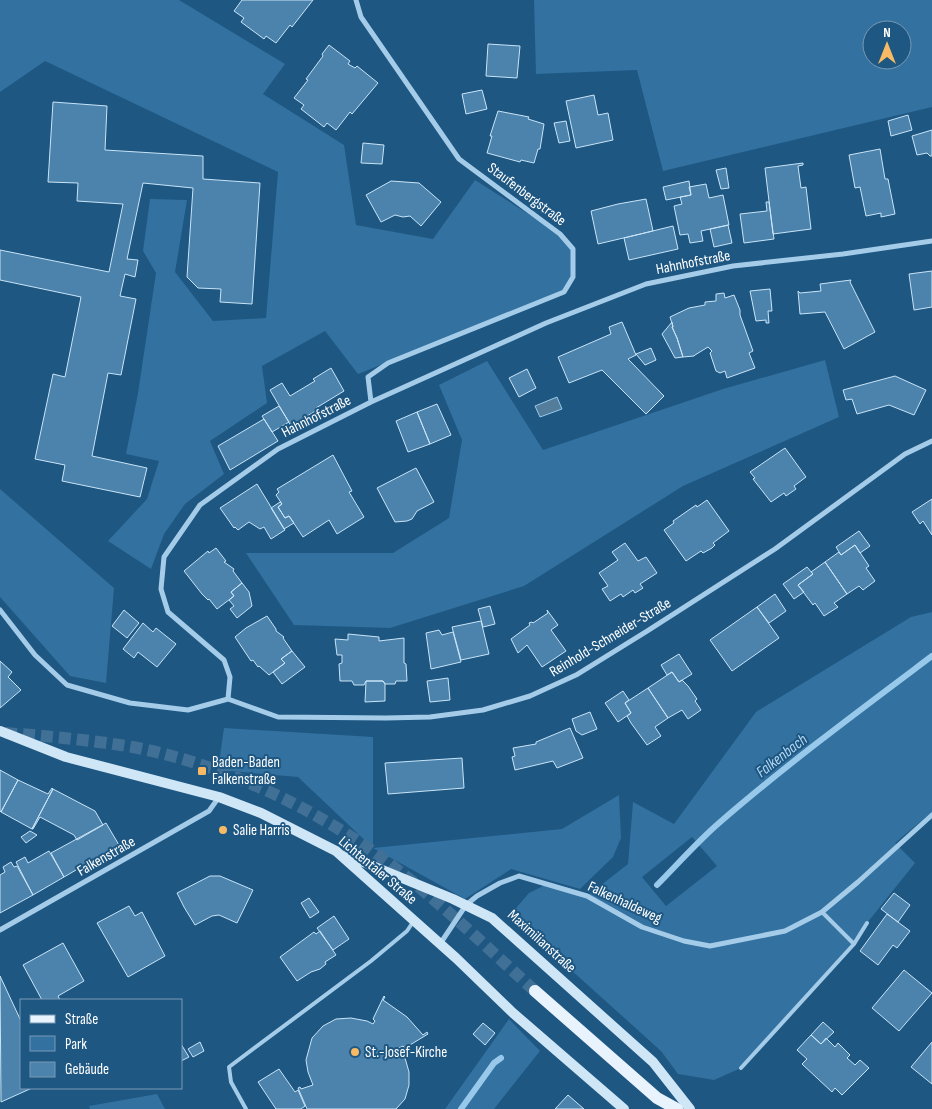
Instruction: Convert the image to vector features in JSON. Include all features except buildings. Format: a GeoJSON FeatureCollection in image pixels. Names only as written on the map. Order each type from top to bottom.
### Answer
{"type":"FeatureCollection","features":[{"type":"Feature","properties":{"kind":"main road","name":"Lichtentaler Straße"},"geometry":{"type":"LineString","coordinates":[[0,731],[66,757],[219,797],[261,813],[336,851],[414,920],[513,1013],[624,1109]]}},
{"type":"Feature","properties":{"kind":"main road","name":"Maximilianstraße"},"geometry":{"type":"LineString","coordinates":[[336,851],[466,905],[492,918],[653,1062],[690,1109]]}},
{"type":"Feature","properties":{"kind":"main road"},"geometry":{"type":"LineString","coordinates":[[535,991],[657,1098],[676,1109]]}},
{"type":"Feature","properties":{"kind":"street","name":"Staufenbergstraße"},"geometry":{"type":"LineString","coordinates":[[356,0],[360,17],[458,159],[560,234],[573,249],[573,277],[564,292],[388,363],[368,377],[371,402]]}},
{"type":"Feature","properties":{"kind":"street","name":"Hahnhofstraße"},"geometry":{"type":"LineString","coordinates":[[228,699],[230,677],[224,660],[168,612],[161,590],[164,556],[200,505],[278,449],[371,402],[546,323],[646,284],[733,266],[843,254],[932,241]]}},
{"type":"Feature","properties":{"kind":"street","name":"Reinhold-Schneider-Straße"},"geometry":{"type":"LineString","coordinates":[[228,699],[278,717],[386,718],[430,717],[483,710],[530,696],[576,675],[695,600],[775,549],[905,454],[932,441]]}},
{"type":"Feature","properties":{"kind":"street"},"geometry":{"type":"LineString","coordinates":[[0,610],[35,655],[68,685],[130,703],[188,710],[228,699]]}},
{"type":"Feature","properties":{"kind":"street","name":"Falkenstraße"},"geometry":{"type":"LineString","coordinates":[[0,930],[210,811],[219,797]]}},
{"type":"Feature","properties":{"kind":"street","name":"Falkenhaldeweg"},"geometry":{"type":"LineString","coordinates":[[440,944],[466,905],[477,896],[500,883],[518,876],[587,896],[642,926],[684,941],[710,946],[785,931],[822,912],[932,815]]}},
{"type":"Feature","properties":{"kind":"lane"},"geometry":{"type":"LineString","coordinates":[[822,912],[854,944]]}},
{"type":"Feature","properties":{"kind":"lane"},"geometry":{"type":"LineString","coordinates":[[246,1109],[231,1082],[229,1067],[371,961],[407,931],[414,920]]}},
{"type":"Feature","properties":{"kind":"lane"},"geometry":{"type":"LineString","coordinates":[[741,1068],[854,944],[867,923]]}},
{"type":"Feature","properties":{"kind":"green space"},"geometry":{"type":"Polygon","coordinates":[[[0,0],[179,0],[285,64],[263,94],[344,145],[356,225],[433,239],[475,180],[560,234],[573,249],[573,277],[564,292],[358,374],[325,331],[262,366],[267,403],[210,441],[224,474],[185,504],[164,534],[151,569],[108,541],[147,499],[159,461],[126,454],[138,393],[156,273],[143,251],[150,199],[187,200],[175,272],[213,321],[266,318],[278,172],[45,61],[0,92],[0,0]]]}},
{"type":"Feature","properties":{"kind":"green space"},"geometry":{"type":"Polygon","coordinates":[[[534,0],[932,0],[932,107],[663,171],[637,70],[536,74],[534,0]]]}},
{"type":"Feature","properties":{"kind":"green space"},"geometry":{"type":"Polygon","coordinates":[[[825,360],[839,417],[683,486],[524,586],[390,628],[294,625],[246,553],[393,553],[449,518],[462,440],[439,385],[487,361],[543,450],[723,389],[825,360]]]}},
{"type":"Feature","properties":{"kind":"green space"},"geometry":{"type":"Polygon","coordinates":[[[0,489],[114,588],[106,683],[70,676],[0,597],[0,489]]]}},
{"type":"Feature","properties":{"kind":"green space"},"geometry":{"type":"Polygon","coordinates":[[[932,612],[932,812],[895,843],[915,863],[867,923],[854,944],[741,1068],[714,1080],[678,1074],[661,1051],[510,915],[529,893],[547,884],[587,896],[628,864],[633,802],[674,824],[756,712],[911,617],[932,612]],[[692,837],[642,877],[666,906],[717,866],[692,837]]]}},
{"type":"Feature","properties":{"kind":"green space"},"geometry":{"type":"Polygon","coordinates":[[[224,728],[373,737],[373,848],[298,777],[218,770],[224,728]]]}},
{"type":"Feature","properties":{"kind":"green space"},"geometry":{"type":"Polygon","coordinates":[[[619,795],[621,838],[613,857],[580,889],[511,869],[465,899],[373,848],[562,829],[619,795]]]}},
{"type":"Feature","properties":{"kind":"green space"},"geometry":{"type":"Polygon","coordinates":[[[509,1019],[540,1051],[494,1109],[445,1109],[509,1019]]]}},
{"type":"Feature","properties":{"kind":"green space"},"geometry":{"type":"Polygon","coordinates":[[[157,1094],[165,1109],[90,1109],[89,1106],[157,1094]]]}},
{"type":"Feature","properties":{"kind":"shaded area"},"geometry":{"type":"Polygon","coordinates":[[[557,397],[562,409],[540,417],[535,406],[557,397]]]}},
{"type":"Feature","properties":{"kind":"waterway","name":"Falkenbach"},"geometry":{"type":"LineString","coordinates":[[657,885],[703,838],[745,801],[932,656]]}},
{"type":"Feature","properties":{"kind":"waterway","name":"Falkenbach"},"geometry":{"type":"LineString","coordinates":[[461,1109],[494,1063],[501,1058]]}},
{"type":"Feature","properties":{"kind":"tunnel"},"geometry":{"type":"LineString","coordinates":[[5,733],[101,742],[164,754],[225,773],[285,799],[341,831],[390,864],[454,917],[535,991]]}},
{"type":"Feature","properties":{"kind":"place","name":"Baden-Baden Falkenstraße"},"geometry":{"type":"Point","coordinates":[202,771]}},
{"type":"Feature","properties":{"kind":"place","name":"Salie Harris"},"geometry":{"type":"Point","coordinates":[223,830]}},
{"type":"Feature","properties":{"kind":"place","name":"St.-Josef-Kirche"},"geometry":{"type":"Point","coordinates":[355,1052]}}]}
